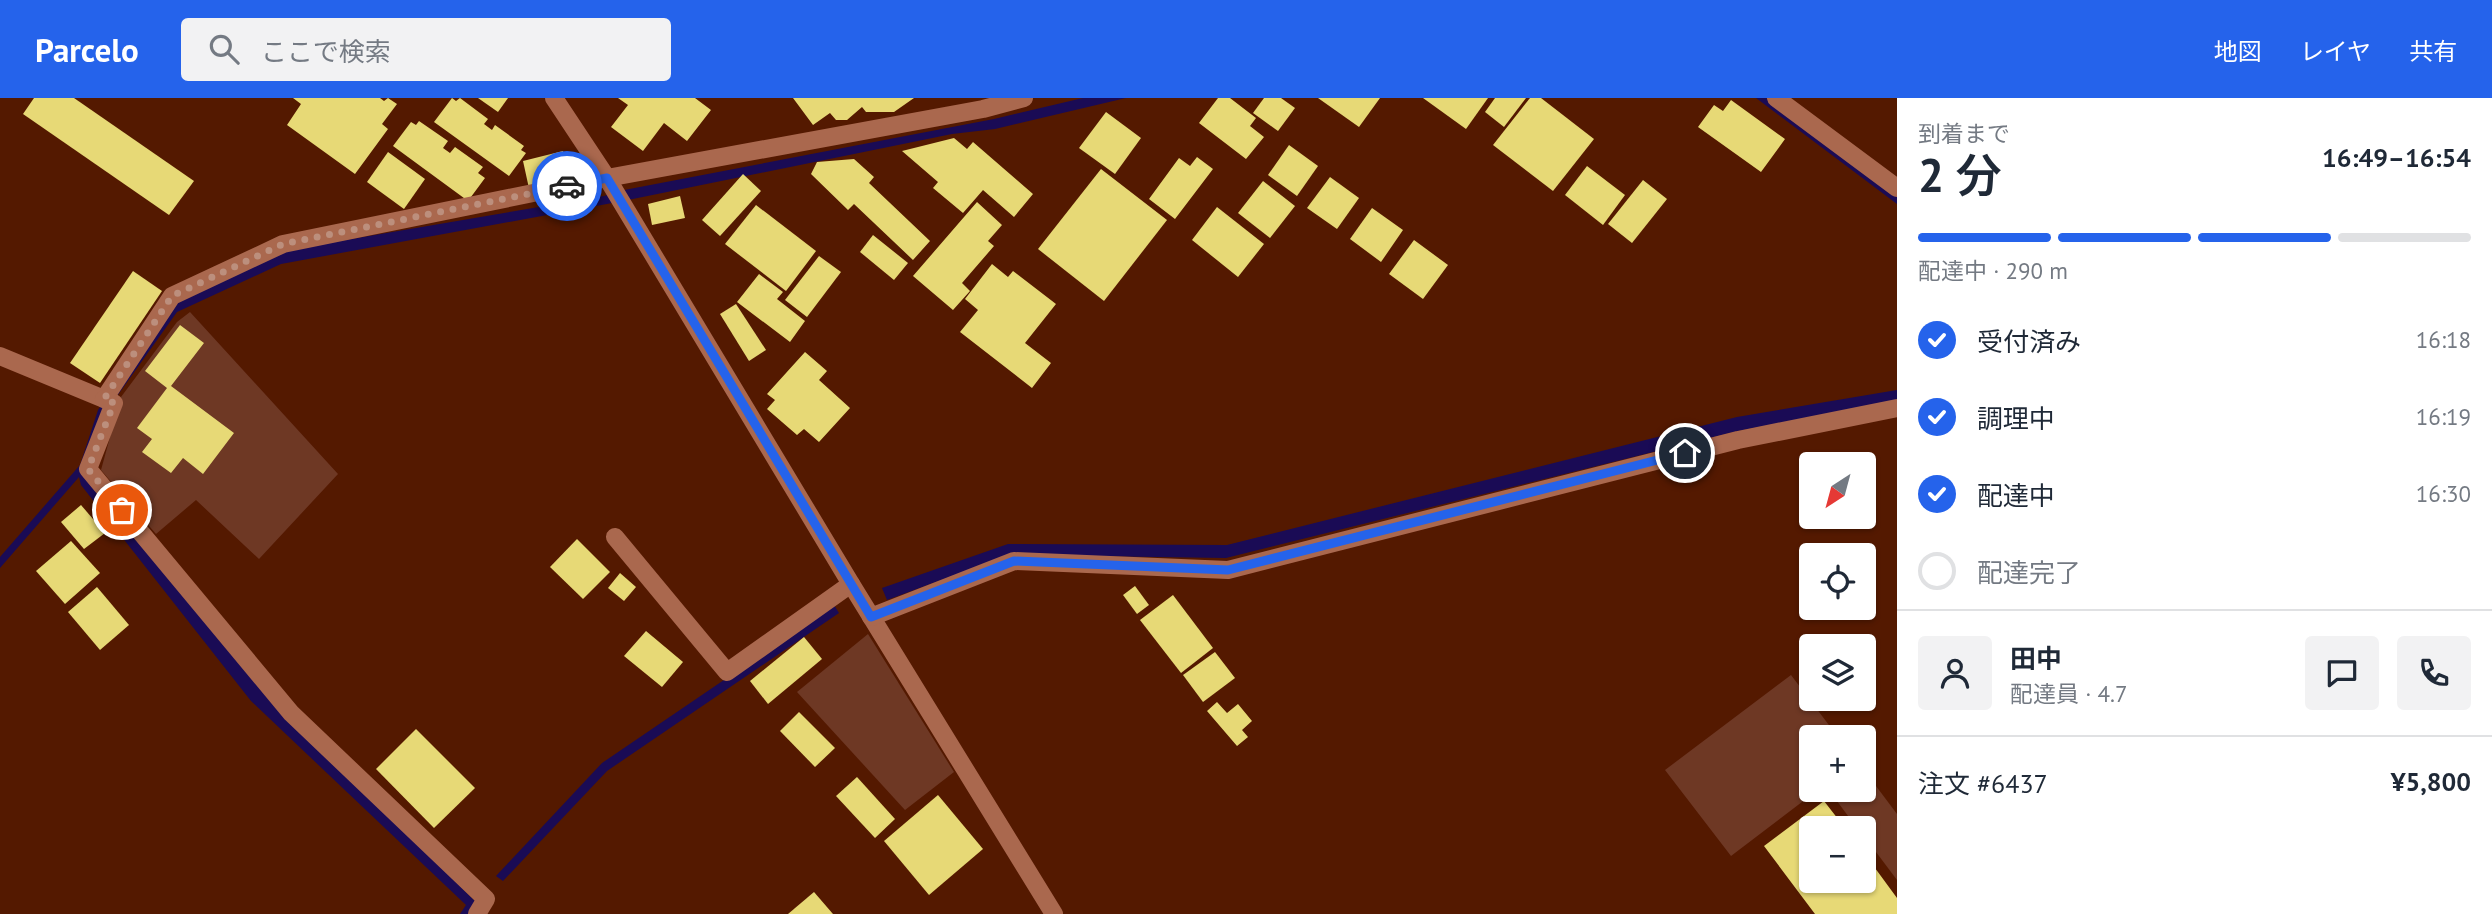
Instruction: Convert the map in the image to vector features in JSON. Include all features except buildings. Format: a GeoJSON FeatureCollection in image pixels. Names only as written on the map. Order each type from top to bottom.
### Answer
{"type":"FeatureCollection","features":[{"type":"Feature","properties":{"kind":"street"},"geometry":{"type":"LineString","coordinates":[[554,98],[607,178],[871,617],[1055,914]]}},
{"type":"Feature","properties":{"kind":"street"},"geometry":{"type":"LineString","coordinates":[[104,399],[172,296],[283,244],[607,178],[983,109],[1024,98]]}},
{"type":"Feature","properties":{"kind":"street"},"geometry":{"type":"LineString","coordinates":[[1776,98],[1897,188]]}},
{"type":"Feature","properties":{"kind":"street"},"geometry":{"type":"LineString","coordinates":[[0,356],[114,403],[88,469],[291,713],[486,900],[477,914]]}},
{"type":"Feature","properties":{"kind":"street"},"geometry":{"type":"LineString","coordinates":[[871,617],[1014,561],[1228,570],[1738,440],[1897,408]]}},
{"type":"Feature","properties":{"kind":"street"},"geometry":{"type":"LineString","coordinates":[[615,537],[727,672],[851,584]]}},
{"type":"Feature","properties":{"kind":"shaded area"},"geometry":{"type":"Polygon","coordinates":[[[1083,98],[1126,98],[995,129],[952,134],[623,201],[281,264],[177,312],[105,413],[86,467],[262,690],[478,904],[471,914],[460,914],[466,905],[251,701],[81,485],[79,477],[0,568],[0,557],[80,465],[98,410],[171,303],[275,252],[604,196],[994,119],[1083,98]]]}},
{"type":"Feature","properties":{"kind":"shaded area"},"geometry":{"type":"Polygon","coordinates":[[[1756,98],[1766,98],[1897,196],[1897,204],[1756,98]]]}},
{"type":"Feature","properties":{"kind":"shaded area"},"geometry":{"type":"Polygon","coordinates":[[[190,312],[338,474],[259,559],[196,500],[156,534],[101,470],[121,397],[177,322],[190,312]]]}},
{"type":"Feature","properties":{"kind":"shaded area"},"geometry":{"type":"Polygon","coordinates":[[[1897,390],[1897,401],[1738,431],[1226,558],[1009,555],[887,600],[882,588],[1008,544],[1227,545],[1737,417],[1897,390]]]}},
{"type":"Feature","properties":{"kind":"shaded area"},"geometry":{"type":"Polygon","coordinates":[[[834,605],[839,613],[607,771],[503,881],[496,876],[602,763],[834,605]]]}},
{"type":"Feature","properties":{"kind":"shaded area"},"geometry":{"type":"Polygon","coordinates":[[[868,634],[954,772],[905,810],[797,692],[868,634]]]}},
{"type":"Feature","properties":{"kind":"shaded area"},"geometry":{"type":"Polygon","coordinates":[[[1791,675],[1799,686],[1799,711],[1818,711],[1829,725],[1799,725],[1799,802],[1802,802],[1731,856],[1665,770],[1791,675]]]}},
{"type":"Feature","properties":{"kind":"shaded area"},"geometry":{"type":"Polygon","coordinates":[[[1876,786],[1897,814],[1897,880],[1876,852],[1876,816],[1848,816],[1838,802],[1876,802],[1876,786]]]}},
{"type":"Feature","properties":{"kind":"way so far"},"geometry":{"type":"LineString","coordinates":[[122,510],[88,469],[114,403],[104,399],[172,296],[283,244],[567,186]]}},
{"type":"Feature","properties":{"kind":"route"},"geometry":{"type":"LineString","coordinates":[[567,186],[607,178],[871,617],[1014,561],[1228,570],[1685,453]]}}]}
